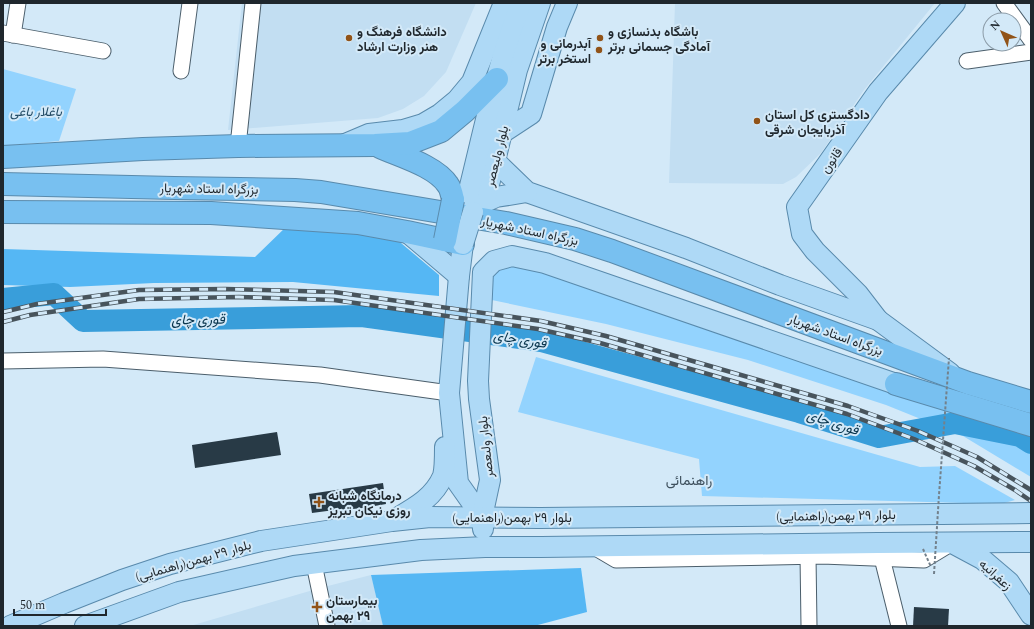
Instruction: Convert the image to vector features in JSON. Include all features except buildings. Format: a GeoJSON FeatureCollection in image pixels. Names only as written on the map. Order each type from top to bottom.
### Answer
{"type":"FeatureCollection","features":[{"type":"Feature","properties":{"kind":"highway"},"geometry":{"type":"LineString","coordinates":[[3,157],[143,149],[238,146],[342,146],[410,143],[441,131],[465,111],[497,79]]}},
{"type":"Feature","properties":{"kind":"highway"},"geometry":{"type":"LineString","coordinates":[[375,145],[424,165],[436,173],[449,186],[453,200],[454,242]]}},
{"type":"Feature","properties":{"kind":"highway","name":"بزرگراه استاد شهریار"},"geometry":{"type":"LineString","coordinates":[[3,184],[302,190],[506,223],[575,239],[612,250],[962,381],[1030,401]]}},
{"type":"Feature","properties":{"kind":"highway","name":"بزرگراه استاد شهریار"},"geometry":{"type":"LineString","coordinates":[[3,212],[211,213],[358,223],[454,242]]}},
{"type":"Feature","properties":{"kind":"highway"},"geometry":{"type":"LineString","coordinates":[[896,384],[1031,425]]}},
{"type":"Feature","properties":{"kind":"main road"},"geometry":{"type":"LineString","coordinates":[[342,146],[369,134],[403,130],[423,124],[440,114],[457,100],[472,82],[504,3]]}},
{"type":"Feature","properties":{"kind":"main road","name":"بلوار ولیعصر"},"geometry":{"type":"LineString","coordinates":[[473,212],[468,194],[497,79],[521,3]]}},
{"type":"Feature","properties":{"kind":"main road","name":"بلوار ولیعصر"},"geometry":{"type":"LineString","coordinates":[[473,212],[486,196],[517,70],[540,3]]}},
{"type":"Feature","properties":{"kind":"main road"},"geometry":{"type":"LineString","coordinates":[[502,133],[531,114],[557,27],[567,3]]}},
{"type":"Feature","properties":{"kind":"main road","name":"قانون"},"geometry":{"type":"LineString","coordinates":[[878,320],[858,294],[815,251],[802,234],[797,207],[878,92],[955,3]]}},
{"type":"Feature","properties":{"kind":"main road"},"geometry":{"type":"LineString","coordinates":[[495,161],[527,192],[686,248],[780,285],[878,320],[962,381]]}},
{"type":"Feature","properties":{"kind":"main road"},"geometry":{"type":"LineString","coordinates":[[392,522],[428,498],[443,474],[458,276],[454,242],[473,212],[487,201],[496,197],[527,192]]}},
{"type":"Feature","properties":{"kind":"main road"},"geometry":{"type":"LineString","coordinates":[[407,232],[458,276]]}},
{"type":"Feature","properties":{"kind":"main road","name":"بلوار ولىعصر"},"geometry":{"type":"LineString","coordinates":[[482,517],[490,480],[478,381],[483,272],[494,261],[512,256],[545,263],[896,384]]}},
{"type":"Feature","properties":{"kind":"main road"},"geometry":{"type":"LineString","coordinates":[[450,384],[458,483],[482,517],[485,547]]}},
{"type":"Feature","properties":{"kind":"main road","name":"بلوار ٢٩ بهمن(راهنمایی)"},"geometry":{"type":"LineString","coordinates":[[10,626],[122,580],[170,564],[261,541],[430,517],[540,518],[1031,513]]}},
{"type":"Feature","properties":{"kind":"main road","name":"بلوار ٢٩ بهمن(راهنمایی)"},"geometry":{"type":"LineString","coordinates":[[85,626],[179,592],[294,566],[421,550],[485,547],[1031,542]]}},
{"type":"Feature","properties":{"kind":"main road","name":"زعفرانیه"},"geometry":{"type":"LineString","coordinates":[[952,543],[982,559],[1009,582],[1031,615]]}},
{"type":"Feature","properties":{"kind":"main road"},"geometry":{"type":"LineString","coordinates":[[64,603],[74,626]]}},
{"type":"Feature","properties":{"kind":"street"},"geometry":{"type":"LineString","coordinates":[[18,3],[8,34],[103,51]]}},
{"type":"Feature","properties":{"kind":"street"},"geometry":{"type":"LineString","coordinates":[[181,71],[190,3]]}},
{"type":"Feature","properties":{"kind":"street"},"geometry":{"type":"LineString","coordinates":[[238,146],[253,3]]}},
{"type":"Feature","properties":{"kind":"street"},"geometry":{"type":"LineString","coordinates":[[1004,3],[1031,40]]}},
{"type":"Feature","properties":{"kind":"street"},"geometry":{"type":"LineString","coordinates":[[967,61],[1031,52]]}},
{"type":"Feature","properties":{"kind":"street"},"geometry":{"type":"LineString","coordinates":[[3,361],[103,359],[450,384]]}},
{"type":"Feature","properties":{"kind":"street"},"geometry":{"type":"LineString","coordinates":[[594,547],[616,560],[808,556],[924,560],[952,543]]}},
{"type":"Feature","properties":{"kind":"street"},"geometry":{"type":"LineString","coordinates":[[808,556],[809,626]]}},
{"type":"Feature","properties":{"kind":"street"},"geometry":{"type":"LineString","coordinates":[[882,558],[899,626]]}},
{"type":"Feature","properties":{"kind":"street"},"geometry":{"type":"LineString","coordinates":[[314,564],[327,626]]}},
{"type":"Feature","properties":{"kind":"path"},"geometry":{"type":"LineString","coordinates":[[934,574],[949,358]]}},
{"type":"Feature","properties":{"kind":"path"},"geometry":{"type":"LineString","coordinates":[[923,549],[931,567]]}},
{"type":"Feature","properties":{"kind":"shaded area","name":"دانشگاه فرهنگ و هنر وزارت ارشاد"},"geometry":{"type":"Polygon","coordinates":[[[242,3],[476,3],[446,72],[424,96],[403,109],[378,118],[228,130],[242,3]]]}},
{"type":"Feature","properties":{"kind":"shaded area","name":"دادگستری کل استان آذربایجان شرقی"},"geometry":{"type":"Polygon","coordinates":[[[675,3],[935,3],[864,90],[821,153],[796,177],[783,184],[669,183],[675,3]]]}},
{"type":"Feature","properties":{"kind":"shaded area"},"geometry":{"type":"Polygon","coordinates":[[[287,226],[395,238],[439,275],[439,296],[293,282],[154,283],[70,287],[3,285],[3,249],[255,257],[287,226]]]}},
{"type":"Feature","properties":{"kind":"shaded area"},"geometry":{"type":"Polygon","coordinates":[[[581,568],[587,612],[534,626],[383,626],[371,575],[581,568]]]}},
{"type":"Feature","properties":{"kind":"shaded area","name":"بیمارستان ٢٩ بهمن"},"geometry":{"type":"Polygon","coordinates":[[[371,575],[383,626],[190,626],[320,588],[371,575]]]}},
{"type":"Feature","properties":{"kind":"green space","name":"باغلار باغی"},"geometry":{"type":"Polygon","coordinates":[[[3,69],[76,89],[59,141],[3,146],[3,69]]]}},
{"type":"Feature","properties":{"kind":"green space"},"geometry":{"type":"Polygon","coordinates":[[[510,263],[532,266],[1031,428],[1031,477],[963,436],[886,405],[748,360],[606,324],[482,298],[486,277],[510,263]]]}},
{"type":"Feature","properties":{"kind":"green space"},"geometry":{"type":"Polygon","coordinates":[[[536,357],[920,467],[955,466],[1015,500],[1001,504],[702,496],[699,459],[518,412],[536,357]]]}},
{"type":"Feature","properties":{"kind":"waterway","name":"قوری چای"},"geometry":{"type":"LineString","coordinates":[[3,299],[54,294],[83,321],[362,316],[541,341],[799,412],[879,437],[955,423],[1020,436],[1031,443]]}},
{"type":"Feature","properties":{"kind":"railway"},"geometry":{"type":"LineString","coordinates":[[3,312],[37,304],[139,290],[225,289],[334,292],[541,321],[606,336],[848,406],[918,431],[977,457],[1031,490]]}},
{"type":"Feature","properties":{"kind":"railway"},"geometry":{"type":"LineString","coordinates":[[3,322],[30,315],[139,299],[239,297],[334,300],[538,329],[600,343],[847,414],[914,439],[974,466],[1031,501]]}},
{"type":"Feature","properties":{"kind":"place","name":"دانشگاه فرهنگ و هنر وزارت ارشاد"},"geometry":{"type":"Point","coordinates":[349,38]}},
{"type":"Feature","properties":{"kind":"place","name":"باشگاه بدنسازی و آمادگی جسمانی برتر"},"geometry":{"type":"Point","coordinates":[600,38]}},
{"type":"Feature","properties":{"kind":"place","name":"آبدرمانی و استخر برتر"},"geometry":{"type":"Point","coordinates":[599,50]}},
{"type":"Feature","properties":{"kind":"place","name":"دادگستری کل استان آذربایجان شرقی"},"geometry":{"type":"Point","coordinates":[757,121]}},
{"type":"Feature","properties":{"kind":"place","name":"درمانگاه شبانه روزی نیکان تبریز"},"geometry":{"type":"Point","coordinates":[319,502]}},
{"type":"Feature","properties":{"kind":"place","name":"بیمارستان ٢٩ بهمن"},"geometry":{"type":"Point","coordinates":[317,607]}},
{"type":"Feature","properties":{"kind":"district","name":"راهنمائی"},"geometry":{"type":"Point","coordinates":[689,480]}}]}
